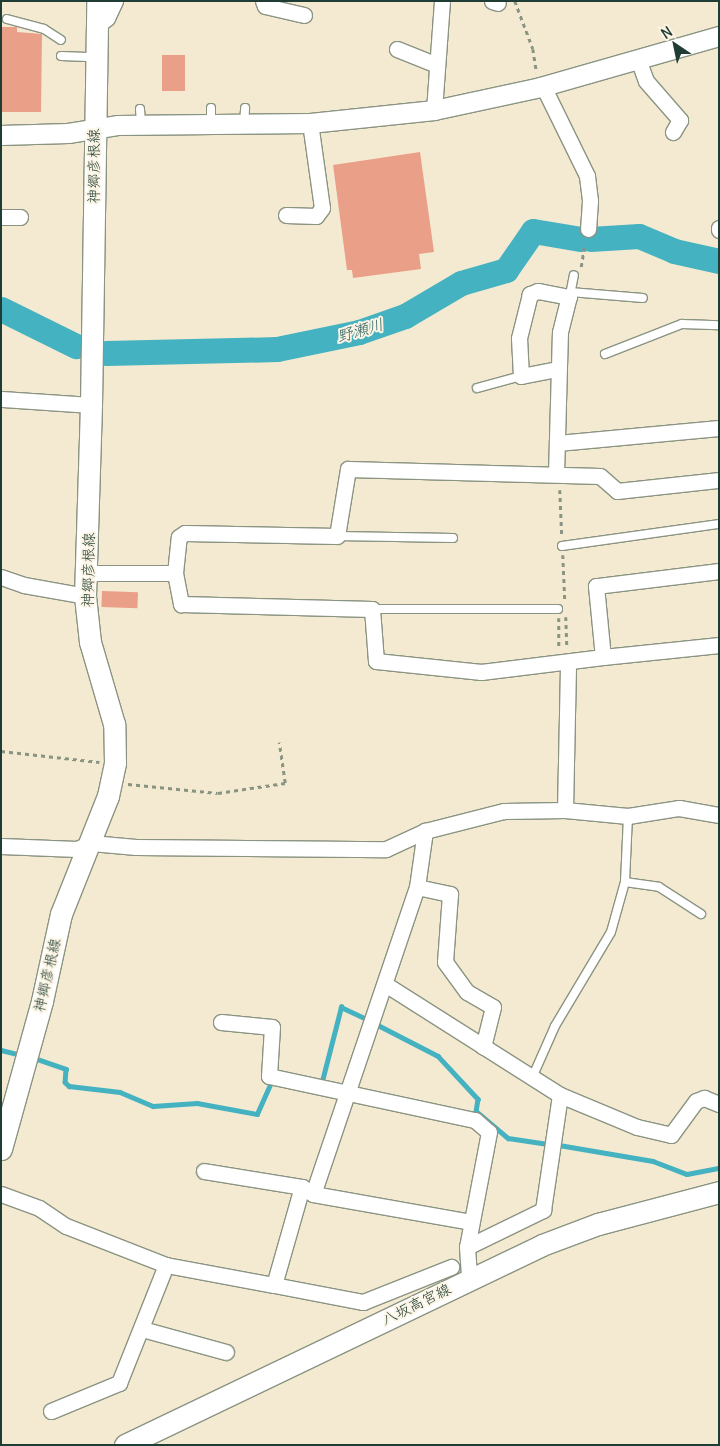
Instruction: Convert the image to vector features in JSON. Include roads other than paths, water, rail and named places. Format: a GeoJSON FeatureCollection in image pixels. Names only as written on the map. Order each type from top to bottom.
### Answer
{"type":"FeatureCollection","features":[{"type":"Feature","properties":{"kind":"main road","name":"神郷彦根線"},"geometry":{"type":"LineString","coordinates":[[1,1149],[42,1001],[61,914],[91,843],[113,772],[114,724],[90,642],[85,596],[92,405],[94,129],[98,62],[97,1]]}},
{"type":"Feature","properties":{"kind":"main road","name":"八坂高宮線"},"geometry":{"type":"LineString","coordinates":[[125,1445],[469,1279],[598,1224],[719,1192]]}},
{"type":"Feature","properties":{"kind":"street"},"geometry":{"type":"LineString","coordinates":[[97,26],[107,18],[115,1]]}},
{"type":"Feature","properties":{"kind":"street"},"geometry":{"type":"LineString","coordinates":[[263,1],[265,6],[304,15]]}},
{"type":"Feature","properties":{"kind":"street"},"geometry":{"type":"LineString","coordinates":[[434,110],[442,1]]}},
{"type":"Feature","properties":{"kind":"street"},"geometry":{"type":"LineString","coordinates":[[1,135],[94,129],[140,117],[244,117],[310,123],[434,110],[540,81],[638,59],[719,36]]}},
{"type":"Feature","properties":{"kind":"street"},"geometry":{"type":"LineString","coordinates":[[397,49],[437,65]]}},
{"type":"Feature","properties":{"kind":"street"},"geometry":{"type":"LineString","coordinates":[[638,59],[646,81],[680,120],[673,132]]}},
{"type":"Feature","properties":{"kind":"street"},"geometry":{"type":"LineString","coordinates":[[540,81],[587,176],[590,200],[588,229]]}},
{"type":"Feature","properties":{"kind":"street"},"geometry":{"type":"LineString","coordinates":[[286,215],[316,216],[322,208],[310,123]]}},
{"type":"Feature","properties":{"kind":"street"},"geometry":{"type":"LineString","coordinates":[[1,217],[20,218]]}},
{"type":"Feature","properties":{"kind":"street"},"geometry":{"type":"LineString","coordinates":[[558,369],[521,376],[519,338],[530,294],[538,291],[570,295],[560,332],[556,443],[558,475]]}},
{"type":"Feature","properties":{"kind":"street"},"geometry":{"type":"LineString","coordinates":[[1,399],[92,405]]}},
{"type":"Feature","properties":{"kind":"street"},"geometry":{"type":"LineString","coordinates":[[556,443],[719,428]]}},
{"type":"Feature","properties":{"kind":"street"},"geometry":{"type":"LineString","coordinates":[[719,480],[617,491],[600,476],[348,469],[337,536],[185,533],[179,537],[175,572],[181,604],[372,609],[376,661],[480,672],[603,657],[719,646]]}},
{"type":"Feature","properties":{"kind":"street"},"geometry":{"type":"LineString","coordinates":[[603,657],[596,586],[719,571]]}},
{"type":"Feature","properties":{"kind":"street"},"geometry":{"type":"LineString","coordinates":[[87,573],[175,572]]}},
{"type":"Feature","properties":{"kind":"street"},"geometry":{"type":"LineString","coordinates":[[1,577],[24,585],[85,596]]}},
{"type":"Feature","properties":{"kind":"street"},"geometry":{"type":"LineString","coordinates":[[563,662],[565,810]]}},
{"type":"Feature","properties":{"kind":"street"},"geometry":{"type":"LineString","coordinates":[[1,846],[77,849],[91,843],[136,847],[386,849],[425,831],[504,811],[565,810],[628,816],[679,808],[719,815]]}},
{"type":"Feature","properties":{"kind":"street"},"geometry":{"type":"LineString","coordinates":[[274,1285],[307,1190],[349,1093],[417,887],[425,831]]}},
{"type":"Feature","properties":{"kind":"street"},"geometry":{"type":"LineString","coordinates":[[417,887],[450,894],[444,962],[467,992],[493,1008],[483,1048]]}},
{"type":"Feature","properties":{"kind":"street"},"geometry":{"type":"LineString","coordinates":[[385,984],[483,1048],[560,1095],[666,1135],[674,1132],[696,1101],[704,1098],[719,1104]]}},
{"type":"Feature","properties":{"kind":"street"},"geometry":{"type":"LineString","coordinates":[[221,1022],[272,1027],[269,1076],[475,1120],[489,1132],[467,1247],[469,1279]]}},
{"type":"Feature","properties":{"kind":"street"},"geometry":{"type":"LineString","coordinates":[[467,1247],[543,1210],[560,1095]]}},
{"type":"Feature","properties":{"kind":"street"},"geometry":{"type":"LineString","coordinates":[[204,1171],[471,1222]]}},
{"type":"Feature","properties":{"kind":"street"},"geometry":{"type":"LineString","coordinates":[[1,1194],[39,1208],[66,1226],[166,1265],[363,1302],[451,1267]]}},
{"type":"Feature","properties":{"kind":"street"},"geometry":{"type":"LineString","coordinates":[[51,1411],[119,1383],[166,1265]]}},
{"type":"Feature","properties":{"kind":"street"},"geometry":{"type":"LineString","coordinates":[[142,1329],[226,1352]]}},
{"type":"Feature","properties":{"kind":"lane"},"geometry":{"type":"LineString","coordinates":[[7,19],[44,30],[61,40]]}},
{"type":"Feature","properties":{"kind":"lane"},"geometry":{"type":"LineString","coordinates":[[61,56],[98,62]]}},
{"type":"Feature","properties":{"kind":"lane"},"geometry":{"type":"LineString","coordinates":[[574,275],[570,295],[643,298]]}},
{"type":"Feature","properties":{"kind":"lane"},"geometry":{"type":"LineString","coordinates":[[605,354],[682,324],[719,325]]}},
{"type":"Feature","properties":{"kind":"lane"},"geometry":{"type":"LineString","coordinates":[[477,388],[521,376]]}},
{"type":"Feature","properties":{"kind":"lane"},"geometry":{"type":"LineString","coordinates":[[562,546],[719,524]]}},
{"type":"Feature","properties":{"kind":"lane"},"geometry":{"type":"LineString","coordinates":[[337,536],[453,538]]}},
{"type":"Feature","properties":{"kind":"lane"},"geometry":{"type":"LineString","coordinates":[[372,609],[558,610]]}},
{"type":"Feature","properties":{"kind":"lane"},"geometry":{"type":"LineString","coordinates":[[532,1078],[554,1026],[611,932],[625,882],[628,816]]}},
{"type":"Feature","properties":{"kind":"lane"},"geometry":{"type":"LineString","coordinates":[[625,882],[659,888],[701,914]]}},
{"type":"Feature","properties":{"kind":"waterway","name":"野瀬川"},"geometry":{"type":"LineString","coordinates":[[106,353],[277,349],[359,332],[405,316],[461,283],[506,270],[533,231],[581,239]]}},
{"type":"Feature","properties":{"kind":"waterway","name":"野瀬川"},"geometry":{"type":"LineString","coordinates":[[590,239],[639,236],[674,251],[719,261]]}},
{"type":"Feature","properties":{"kind":"waterway","name":"野瀬川"},"geometry":{"type":"LineString","coordinates":[[1,309],[76,346]]}},
{"type":"Feature","properties":{"kind":"waterway"},"geometry":{"type":"LineString","coordinates":[[321,1085],[341,1007],[367,1019]]}},
{"type":"Feature","properties":{"kind":"waterway"},"geometry":{"type":"LineString","coordinates":[[376,1024],[438,1056],[478,1099],[476,1111],[508,1138],[548,1144]]}},
{"type":"Feature","properties":{"kind":"waterway"},"geometry":{"type":"LineString","coordinates":[[1,1050],[21,1055]]}},
{"type":"Feature","properties":{"kind":"waterway"},"geometry":{"type":"LineString","coordinates":[[34,1058],[66,1069],[65,1082],[69,1086],[120,1092],[153,1106],[197,1103],[257,1114],[271,1083]]}},
{"type":"Feature","properties":{"kind":"waterway"},"geometry":{"type":"LineString","coordinates":[[559,1145],[653,1161],[687,1174],[719,1168]]}}]}
